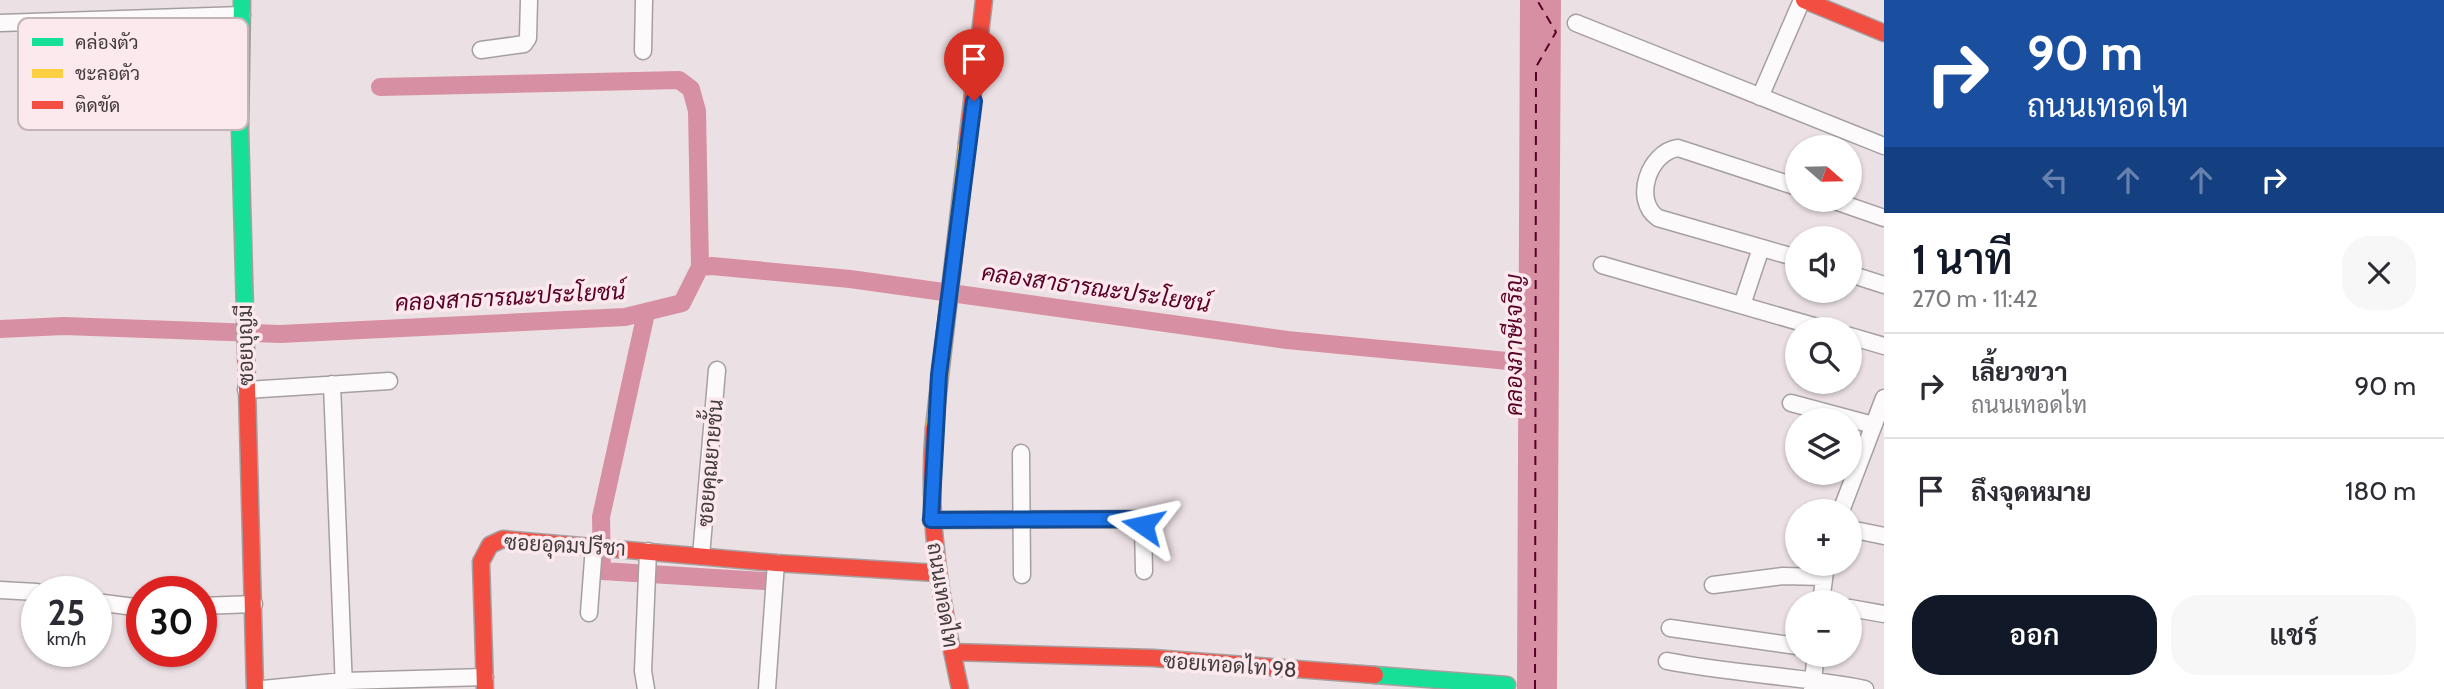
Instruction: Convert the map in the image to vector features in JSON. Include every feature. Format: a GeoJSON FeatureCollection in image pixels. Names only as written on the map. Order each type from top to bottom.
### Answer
{"type":"FeatureCollection","features":[{"type":"Feature","properties":{"kind":"street"},"geometry":{"type":"LineString","coordinates":[[481,50],[524,44],[528,38],[529,0]]}},
{"type":"Feature","properties":{"kind":"street"},"geometry":{"type":"LineString","coordinates":[[643,51],[644,0]]}},
{"type":"Feature","properties":{"kind":"street","name":"ถนนเทอดไท"},"geometry":{"type":"LineString","coordinates":[[960,689],[937,573],[931,520],[935,419],[946,310],[984,0]]}},
{"type":"Feature","properties":{"kind":"street"},"geometry":{"type":"LineString","coordinates":[[1760,97],[1803,0],[1884,33]]}},
{"type":"Feature","properties":{"kind":"street"},"geometry":{"type":"LineString","coordinates":[[76,18],[242,7]]}},
{"type":"Feature","properties":{"kind":"street"},"geometry":{"type":"LineString","coordinates":[[0,23],[18,22]]}},
{"type":"Feature","properties":{"kind":"street"},"geometry":{"type":"LineString","coordinates":[[1576,23],[1884,146]]}},
{"type":"Feature","properties":{"kind":"street","name":"ซอยบุญมี"},"geometry":{"type":"LineString","coordinates":[[240,130],[256,689]]}},
{"type":"Feature","properties":{"kind":"street"},"geometry":{"type":"LineString","coordinates":[[1785,183],[1678,148],[1661,154],[1655,160],[1645,194],[1653,215],[1785,255]]}},
{"type":"Feature","properties":{"kind":"street"},"geometry":{"type":"LineString","coordinates":[[1862,210],[1884,218]]}},
{"type":"Feature","properties":{"kind":"street"},"geometry":{"type":"LineString","coordinates":[[1742,305],[1761,248]]}},
{"type":"Feature","properties":{"kind":"street"},"geometry":{"type":"LineString","coordinates":[[1602,265],[1785,318]]}},
{"type":"Feature","properties":{"kind":"street"},"geometry":{"type":"LineString","coordinates":[[1862,278],[1884,285]]}},
{"type":"Feature","properties":{"kind":"street"},"geometry":{"type":"LineString","coordinates":[[1862,340],[1884,346]]}},
{"type":"Feature","properties":{"kind":"street","name":"ซอยคุณยายชั้น"},"geometry":{"type":"LineString","coordinates":[[701,556],[718,370]]}},
{"type":"Feature","properties":{"kind":"street"},"geometry":{"type":"LineString","coordinates":[[246,390],[388,381]]}},
{"type":"Feature","properties":{"kind":"street"},"geometry":{"type":"LineString","coordinates":[[332,384],[344,685]]}},
{"type":"Feature","properties":{"kind":"street"},"geometry":{"type":"LineString","coordinates":[[1845,499],[1884,398]]}},
{"type":"Feature","properties":{"kind":"street"},"geometry":{"type":"LineString","coordinates":[[1791,403],[1872,425]]}},
{"type":"Feature","properties":{"kind":"street"},"geometry":{"type":"LineString","coordinates":[[1021,453],[1022,575]]}},
{"type":"Feature","properties":{"kind":"street"},"geometry":{"type":"LineString","coordinates":[[931,520],[1139,519],[1143,525],[1144,571]]}},
{"type":"Feature","properties":{"kind":"street"},"geometry":{"type":"LineString","coordinates":[[1862,531],[1884,536]]}},
{"type":"Feature","properties":{"kind":"street","name":"ซอยอุดมปรีชา"},"geometry":{"type":"LineString","coordinates":[[263,689],[485,683],[481,562],[486,546],[509,538],[776,563],[937,573]]}},
{"type":"Feature","properties":{"kind":"street"},"geometry":{"type":"LineString","coordinates":[[589,613],[594,545]]}},
{"type":"Feature","properties":{"kind":"street"},"geometry":{"type":"LineString","coordinates":[[646,689],[643,671],[648,551]]}},
{"type":"Feature","properties":{"kind":"street"},"geometry":{"type":"LineString","coordinates":[[767,689],[776,563]]}},
{"type":"Feature","properties":{"kind":"street"},"geometry":{"type":"LineString","coordinates":[[1713,585],[1785,576]]}},
{"type":"Feature","properties":{"kind":"street"},"geometry":{"type":"LineString","coordinates":[[0,590],[21,591]]}},
{"type":"Feature","properties":{"kind":"street"},"geometry":{"type":"LineString","coordinates":[[217,605],[254,604]]}},
{"type":"Feature","properties":{"kind":"street"},"geometry":{"type":"LineString","coordinates":[[1862,610],[1884,614]]}},
{"type":"Feature","properties":{"kind":"street"},"geometry":{"type":"LineString","coordinates":[[1670,628],[1785,644]]}},
{"type":"Feature","properties":{"kind":"street","name":"ซอยเทอดไท 98"},"geometry":{"type":"LineString","coordinates":[[952,652],[1071,654],[1361,674],[1488,686],[1507,685]]}},
{"type":"Feature","properties":{"kind":"street"},"geometry":{"type":"LineString","coordinates":[[1667,661],[1813,685],[1866,689]]}},
{"type":"Feature","properties":{"kind":"street"},"geometry":{"type":"LineString","coordinates":[[1813,685],[1815,667]]}},
{"type":"Feature","properties":{"kind":"shaded area"},"geometry":{"type":"Polygon","coordinates":[[[1520,0],[1561,0],[1557,689],[1517,689],[1520,0]]]}},
{"type":"Feature","properties":{"kind":"waterway"},"geometry":{"type":"LineString","coordinates":[[380,87],[679,80],[691,89],[697,111],[700,267]]}},
{"type":"Feature","properties":{"kind":"waterway","name":"คลองสาธารณะประโยชน์"},"geometry":{"type":"LineString","coordinates":[[0,329],[64,326],[280,334],[625,317],[682,303],[700,267],[712,266],[850,279],[1287,340],[1539,364]]}},
{"type":"Feature","properties":{"kind":"waterway"},"geometry":{"type":"LineString","coordinates":[[646,313],[601,517],[602,571],[764,581]]}},
{"type":"Feature","properties":{"kind":"ferry route"},"geometry":{"type":"LineString","coordinates":[[1535,689],[1536,67],[1556,32],[1537,0]]}},
{"type":"Feature","properties":{"kind":"traffic: fast"},"geometry":{"type":"LineString","coordinates":[[242,0],[242,18]]}},
{"type":"Feature","properties":{"kind":"traffic: fast"},"geometry":{"type":"LineString","coordinates":[[240,130],[245,312]]}},
{"type":"Feature","properties":{"kind":"traffic: fast"},"geometry":{"type":"LineString","coordinates":[[1375,675],[1507,685]]}},
{"type":"Feature","properties":{"kind":"traffic: slow"},"geometry":{"type":"LineString","coordinates":[[934,428],[967,143]]}},
{"type":"Feature","properties":{"kind":"traffic: jam"},"geometry":{"type":"LineString","coordinates":[[967,143],[984,0]]}},
{"type":"Feature","properties":{"kind":"traffic: jam"},"geometry":{"type":"LineString","coordinates":[[1804,0],[1884,33]]}},
{"type":"Feature","properties":{"kind":"traffic: jam"},"geometry":{"type":"LineString","coordinates":[[245,312],[255,689]]}},
{"type":"Feature","properties":{"kind":"traffic: jam"},"geometry":{"type":"LineString","coordinates":[[934,428],[932,494],[937,559],[960,689]]}},
{"type":"Feature","properties":{"kind":"traffic: jam"},"geometry":{"type":"LineString","coordinates":[[485,689],[481,562],[490,545],[503,539],[776,563],[937,573]]}},
{"type":"Feature","properties":{"kind":"traffic: jam"},"geometry":{"type":"LineString","coordinates":[[952,652],[1153,658],[1375,675]]}},
{"type":"Feature","properties":{"kind":"route"},"geometry":{"type":"LineString","coordinates":[[974,101],[939,375],[931,520],[1139,519],[1143,525]]}},
{"type":"Feature","properties":{"kind":"water label","name":"คลองภาษีเจริญ"},"geometry":{"type":"Point","coordinates":[1514,345]}}]}
